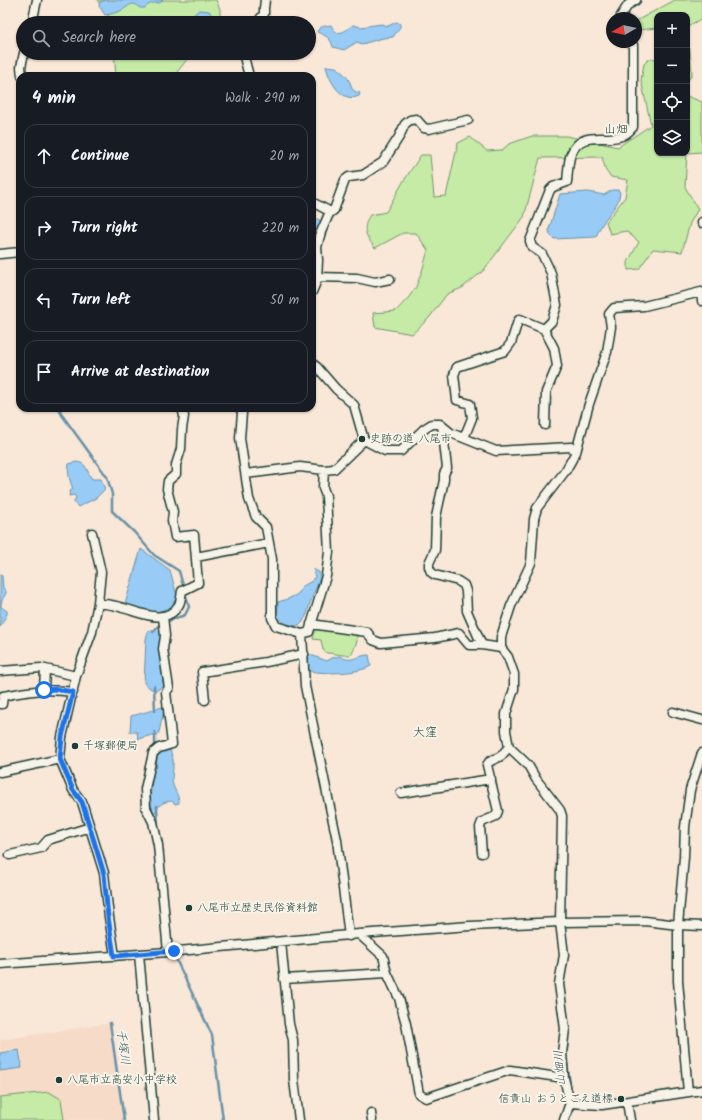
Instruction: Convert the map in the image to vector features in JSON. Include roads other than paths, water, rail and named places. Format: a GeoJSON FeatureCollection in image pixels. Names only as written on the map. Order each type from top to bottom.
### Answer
{"type":"FeatureCollection","features":[{"type":"Feature","properties":{"kind":"street"},"geometry":{"type":"LineString","coordinates":[[34,16],[37,0]]}},
{"type":"Feature","properties":{"kind":"street"},"geometry":{"type":"LineString","coordinates":[[262,16],[264,14],[265,0]]}},
{"type":"Feature","properties":{"kind":"street"},"geometry":{"type":"LineString","coordinates":[[624,12],[628,5],[636,0]]}},
{"type":"Feature","properties":{"kind":"street"},"geometry":{"type":"LineString","coordinates":[[544,329],[552,321],[557,305],[551,273],[542,254],[532,247],[530,240],[550,190],[553,187],[567,182],[571,155],[577,145],[589,138],[618,137],[628,133],[633,127],[633,48]]}},
{"type":"Feature","properties":{"kind":"street"},"geometry":{"type":"LineString","coordinates":[[22,60],[22,72]]}},
{"type":"Feature","properties":{"kind":"street"},"geometry":{"type":"LineString","coordinates":[[245,60],[248,72]]}},
{"type":"Feature","properties":{"kind":"street"},"geometry":{"type":"LineString","coordinates":[[316,280],[318,260],[317,247],[321,232],[329,214],[334,210],[345,180],[349,177],[363,175],[383,162],[399,137],[405,124],[410,120],[416,119],[424,128],[429,129],[468,120]]}},
{"type":"Feature","properties":{"kind":"street"},"geometry":{"type":"LineString","coordinates":[[316,204],[331,212]]}},
{"type":"Feature","properties":{"kind":"street"},"geometry":{"type":"LineString","coordinates":[[0,254],[16,252]]}},
{"type":"Feature","properties":{"kind":"street"},"geometry":{"type":"LineString","coordinates":[[317,277],[358,278],[375,282],[390,279]]}},
{"type":"Feature","properties":{"kind":"street"},"geometry":{"type":"LineString","coordinates":[[564,1120],[570,1103],[564,1078],[562,1053],[565,1030],[559,984],[564,955],[560,922],[562,816],[560,810],[536,779],[528,765],[509,747],[506,732],[506,714],[514,689],[514,674],[508,657],[501,648],[501,636],[509,612],[531,563],[534,519],[537,508],[566,470],[576,452],[589,404],[607,352],[611,327],[609,314],[614,308],[644,306],[701,292],[702,301]]}},
{"type":"Feature","properties":{"kind":"street"},"geometry":{"type":"LineString","coordinates":[[464,438],[472,418],[470,404],[457,400],[454,374],[457,367],[505,351],[511,343],[520,319],[544,329],[554,348],[557,366],[546,392],[545,425]]}},
{"type":"Feature","properties":{"kind":"street"},"geometry":{"type":"LineString","coordinates":[[316,366],[336,389],[354,405],[364,440],[385,451],[401,451],[424,429],[432,424],[440,424],[451,433],[496,451],[572,447],[576,452]]}},
{"type":"Feature","properties":{"kind":"street"},"geometry":{"type":"LineString","coordinates":[[98,603],[123,608],[147,616],[163,616],[171,613],[178,606],[182,591],[198,583],[194,535],[175,537],[172,521],[173,512],[167,489],[168,481],[176,474],[176,465],[181,449],[184,416],[183,412]]}},
{"type":"Feature","properties":{"kind":"street"},"geometry":{"type":"LineString","coordinates":[[242,412],[240,438],[249,499],[256,517],[266,527],[272,559],[272,618],[276,626],[302,634],[309,632],[326,576],[329,552],[326,496],[323,488],[324,470]]}},
{"type":"Feature","properties":{"kind":"street"},"geometry":{"type":"LineString","coordinates":[[442,426],[447,468],[444,474],[436,517],[435,550],[429,563],[429,567],[431,572],[435,575],[458,581],[464,585],[466,591],[467,611],[482,645]]}},
{"type":"Feature","properties":{"kind":"street"},"geometry":{"type":"LineString","coordinates":[[246,474],[300,467],[324,470],[334,469],[364,440]]}},
{"type":"Feature","properties":{"kind":"street"},"geometry":{"type":"LineString","coordinates":[[92,533],[101,572],[98,603],[92,632],[76,676],[62,737],[60,759],[73,790],[82,802],[104,874],[108,917],[114,956]]}},
{"type":"Feature","properties":{"kind":"street"},"geometry":{"type":"LineString","coordinates":[[196,557],[269,543]]}},
{"type":"Feature","properties":{"kind":"street"},"geometry":{"type":"LineString","coordinates":[[163,616],[165,636],[163,649],[169,688],[166,692],[172,744],[159,748],[153,753],[145,789],[146,808],[153,822],[158,845],[171,952]]}},
{"type":"Feature","properties":{"kind":"street"},"geometry":{"type":"LineString","coordinates":[[311,624],[366,632],[373,640],[381,643],[435,638],[459,633],[469,645],[482,645],[501,648]]}},
{"type":"Feature","properties":{"kind":"street"},"geometry":{"type":"LineString","coordinates":[[302,634],[305,686],[337,840],[349,936]]}},
{"type":"Feature","properties":{"kind":"street"},"geometry":{"type":"LineString","coordinates":[[205,700],[202,672],[266,662],[304,654]]}},
{"type":"Feature","properties":{"kind":"street"},"geometry":{"type":"LineString","coordinates":[[0,671],[41,668],[76,676]]}},
{"type":"Feature","properties":{"kind":"street"},"geometry":{"type":"LineString","coordinates":[[44,690],[46,670]]}},
{"type":"Feature","properties":{"kind":"street"},"geometry":{"type":"LineString","coordinates":[[0,704],[2,704],[3,696],[55,689],[73,692]]}},
{"type":"Feature","properties":{"kind":"street"},"geometry":{"type":"LineString","coordinates":[[673,712],[702,720]]}},
{"type":"Feature","properties":{"kind":"street"},"geometry":{"type":"LineString","coordinates":[[482,853],[480,827],[482,822],[496,816],[498,811],[487,765],[489,762],[501,756],[509,747]]}},
{"type":"Feature","properties":{"kind":"street"},"geometry":{"type":"LineString","coordinates":[[688,1092],[678,981],[678,925],[685,827],[690,790],[702,753]]}},
{"type":"Feature","properties":{"kind":"street"},"geometry":{"type":"LineString","coordinates":[[0,772],[60,759]]}},
{"type":"Feature","properties":{"kind":"street"},"geometry":{"type":"LineString","coordinates":[[401,793],[490,779]]}},
{"type":"Feature","properties":{"kind":"street"},"geometry":{"type":"LineString","coordinates":[[10,855],[41,848],[48,840],[90,827]]}},
{"type":"Feature","properties":{"kind":"street"},"geometry":{"type":"LineString","coordinates":[[0,964],[171,952],[359,934],[470,926],[560,922],[645,921],[702,926]]}},
{"type":"Feature","properties":{"kind":"street"},"geometry":{"type":"LineString","coordinates":[[359,934],[383,956],[387,973],[399,998],[406,1024],[419,1094],[426,1098],[510,1070],[564,1078]]}},
{"type":"Feature","properties":{"kind":"street"},"geometry":{"type":"LineString","coordinates":[[281,942],[289,1024],[293,1040],[294,1080],[299,1120]]}},
{"type":"Feature","properties":{"kind":"street"},"geometry":{"type":"LineString","coordinates":[[139,954],[154,1120]]}},
{"type":"Feature","properties":{"kind":"street"},"geometry":{"type":"LineString","coordinates":[[284,979],[387,973]]}},
{"type":"Feature","properties":{"kind":"street"},"geometry":{"type":"LineString","coordinates":[[570,1103],[602,1105],[702,1090]]}},
{"type":"Feature","properties":{"kind":"street"},"geometry":{"type":"LineString","coordinates":[[627,1102],[630,1120]]}},
{"type":"Feature","properties":{"kind":"water"},"geometry":{"type":"Polygon","coordinates":[[[106,0],[163,0],[160,3],[149,4],[145,8],[140,8],[135,4],[131,4],[121,11],[105,15],[99,6],[100,2],[106,0]]]}},
{"type":"Feature","properties":{"kind":"water"},"geometry":{"type":"Polygon","coordinates":[[[199,10],[209,11],[211,14],[210,16],[192,16],[199,10]]]}},
{"type":"Feature","properties":{"kind":"water"},"geometry":{"type":"Polygon","coordinates":[[[397,22],[400,24],[400,27],[393,37],[383,38],[362,44],[357,42],[344,50],[333,47],[331,41],[327,37],[317,32],[321,27],[331,25],[335,31],[339,33],[353,25],[361,27],[381,24],[388,26],[397,22]]]}},
{"type":"Feature","properties":{"kind":"water"},"geometry":{"type":"Polygon","coordinates":[[[326,66],[336,67],[342,72],[348,79],[352,89],[360,93],[359,96],[353,98],[347,97],[337,90],[330,78],[326,66]]]}},
{"type":"Feature","properties":{"kind":"water"},"geometry":{"type":"Polygon","coordinates":[[[612,190],[618,190],[620,192],[618,201],[605,219],[596,237],[554,239],[550,235],[549,229],[560,194],[588,192],[604,195],[612,190]]]}},
{"type":"Feature","properties":{"kind":"water"},"geometry":{"type":"Polygon","coordinates":[[[316,218],[321,221],[316,237],[316,218]]]}},
{"type":"Feature","properties":{"kind":"water"},"geometry":{"type":"Polygon","coordinates":[[[76,462],[85,466],[92,479],[101,479],[105,489],[96,498],[78,507],[74,502],[76,497],[74,495],[69,496],[70,491],[73,489],[68,467],[69,464],[76,462]]]}},
{"type":"Feature","properties":{"kind":"water"},"geometry":{"type":"Polygon","coordinates":[[[141,549],[170,570],[177,596],[172,607],[157,612],[125,604],[141,549]]]}},
{"type":"Feature","properties":{"kind":"water"},"geometry":{"type":"Polygon","coordinates":[[[313,569],[319,572],[320,578],[307,614],[302,623],[297,626],[287,624],[280,620],[277,615],[278,602],[298,594],[303,586],[312,581],[315,577],[313,569]]]}},
{"type":"Feature","properties":{"kind":"water"},"geometry":{"type":"Polygon","coordinates":[[[0,575],[2,576],[3,588],[6,591],[1,607],[7,611],[7,614],[0,627],[0,575]]]}},
{"type":"Feature","properties":{"kind":"water"},"geometry":{"type":"Polygon","coordinates":[[[151,630],[161,632],[162,637],[159,647],[164,686],[157,690],[151,689],[144,683],[146,639],[148,632],[151,630]]]}},
{"type":"Feature","properties":{"kind":"water"},"geometry":{"type":"Polygon","coordinates":[[[308,654],[327,661],[340,656],[351,659],[369,655],[371,666],[358,671],[341,673],[310,671],[308,668],[308,654]]]}},
{"type":"Feature","properties":{"kind":"water"},"geometry":{"type":"Polygon","coordinates":[[[162,707],[164,710],[157,735],[138,739],[137,732],[130,732],[131,716],[162,707]]]}},
{"type":"Feature","properties":{"kind":"water"},"geometry":{"type":"Polygon","coordinates":[[[170,750],[173,762],[172,782],[178,796],[179,803],[175,804],[172,801],[165,802],[159,806],[154,814],[151,793],[157,757],[160,753],[170,750]]]}},
{"type":"Feature","properties":{"kind":"water"},"geometry":{"type":"Polygon","coordinates":[[[19,1050],[22,1068],[0,1071],[0,1053],[19,1050]]]}},
{"type":"Feature","properties":{"kind":"waterway"},"geometry":{"type":"LineString","coordinates":[[61,412],[107,477],[112,494],[112,511],[134,532],[154,555],[179,571],[189,607],[185,615],[160,624],[153,632]]}},
{"type":"Feature","properties":{"kind":"waterway"},"geometry":{"type":"LineString","coordinates":[[154,686],[155,711]]}},
{"type":"Feature","properties":{"kind":"waterway"},"geometry":{"type":"LineString","coordinates":[[155,732],[155,747]]}},
{"type":"Feature","properties":{"kind":"waterway"},"geometry":{"type":"LineString","coordinates":[[156,756],[156,767]]}},
{"type":"Feature","properties":{"kind":"waterway"},"geometry":{"type":"LineString","coordinates":[[157,806],[158,829]]}},
{"type":"Feature","properties":{"kind":"waterway"},"geometry":{"type":"LineString","coordinates":[[173,953],[212,1035],[223,1120]]}},
{"type":"Feature","properties":{"kind":"waterway","name":"千塚川"},"geometry":{"type":"LineString","coordinates":[[110,1023],[124,1120]]}},
{"type":"Feature","properties":{"kind":"waterway","name":"山畑川"},"geometry":{"type":"LineString","coordinates":[[566,1056],[568,1040]]}},
{"type":"Feature","properties":{"kind":"waterway","name":"山畑川"},"geometry":{"type":"LineString","coordinates":[[567,1063],[571,1092]]}},
{"type":"Feature","properties":{"kind":"waterway","name":"山畑川"},"geometry":{"type":"LineString","coordinates":[[569,1120],[574,1108],[573,1105]]}},
{"type":"Feature","properties":{"kind":"place","name":"史跡の道 八尾市"},"geometry":{"type":"Point","coordinates":[362,439]}},
{"type":"Feature","properties":{"kind":"place","name":"千塚郵便局"},"geometry":{"type":"Point","coordinates":[75,746]}},
{"type":"Feature","properties":{"kind":"place","name":"八尾市立歴史民俗資料館"},"geometry":{"type":"Point","coordinates":[189,908]}},
{"type":"Feature","properties":{"kind":"place","name":"八尾市立高安小中学校"},"geometry":{"type":"Point","coordinates":[59,1080]}},
{"type":"Feature","properties":{"kind":"place","name":"信貴山 おうとごえ道標"},"geometry":{"type":"Point","coordinates":[621,1099]}},
{"type":"Feature","properties":{"kind":"district","name":"山畑"},"geometry":{"type":"Point","coordinates":[616,129]}},
{"type":"Feature","properties":{"kind":"district","name":"大窪"},"geometry":{"type":"Point","coordinates":[425,732]}}]}
